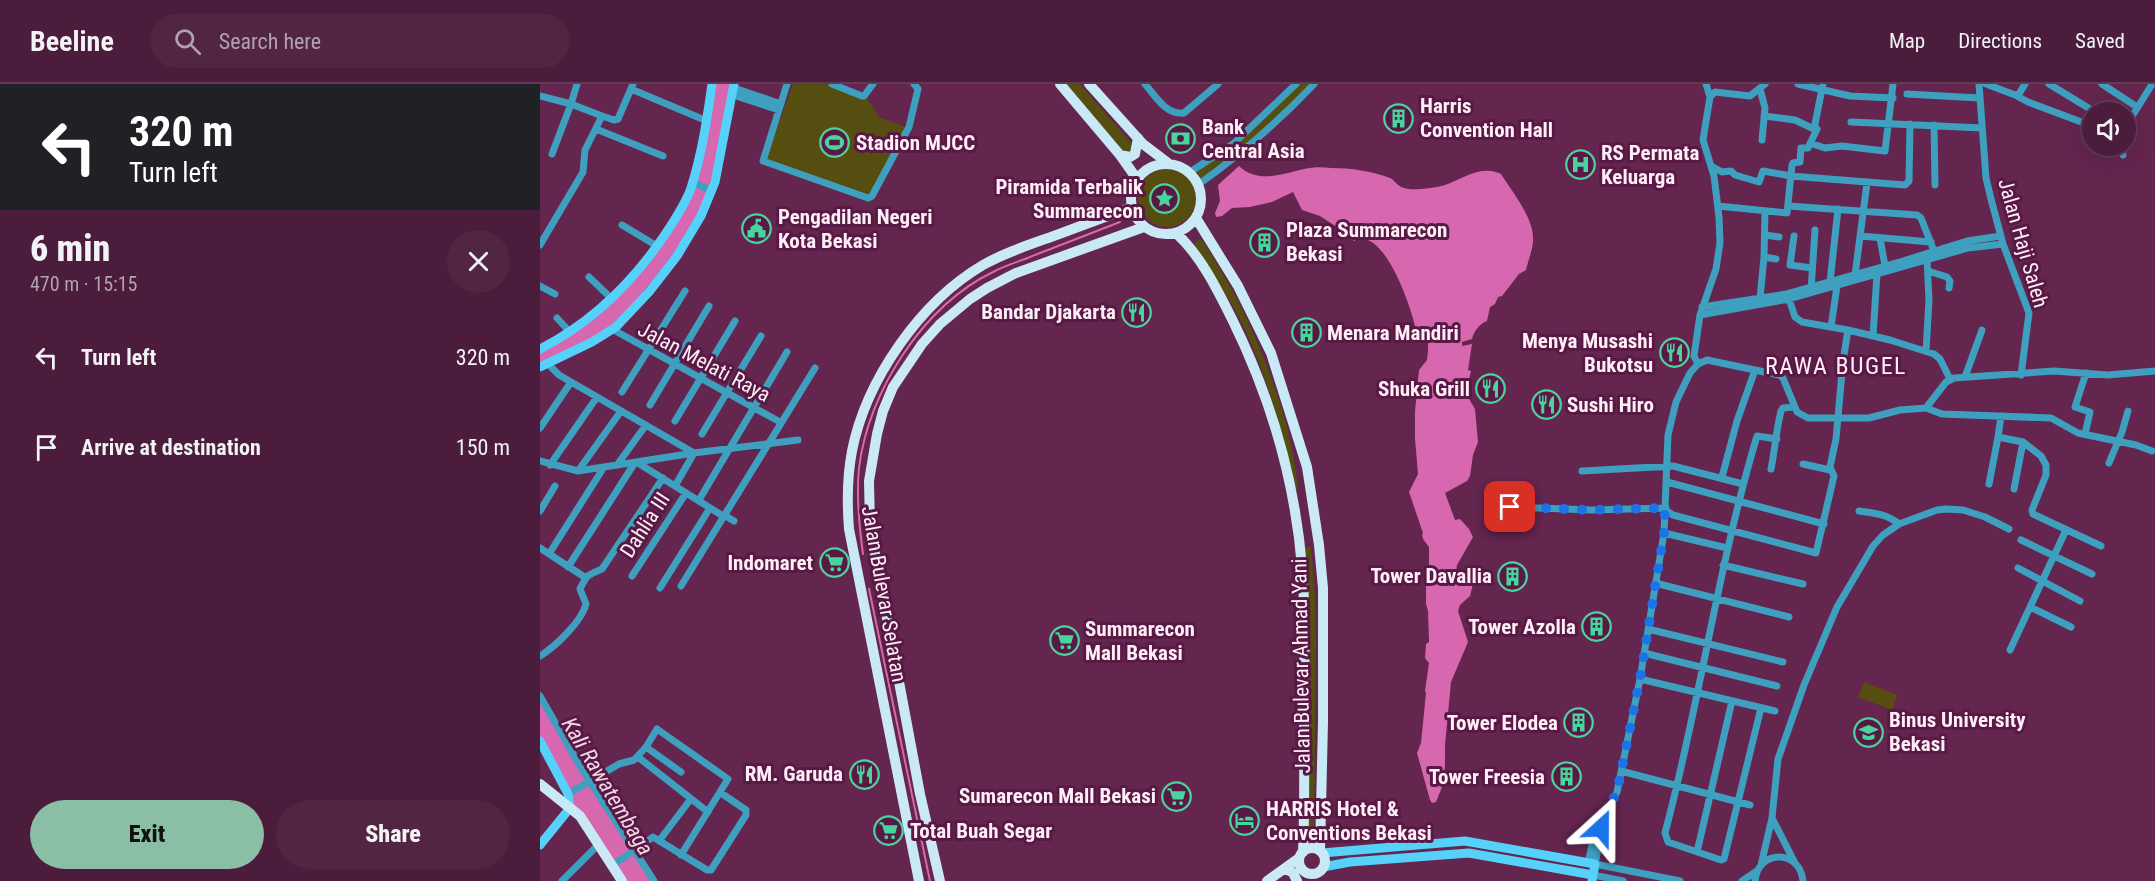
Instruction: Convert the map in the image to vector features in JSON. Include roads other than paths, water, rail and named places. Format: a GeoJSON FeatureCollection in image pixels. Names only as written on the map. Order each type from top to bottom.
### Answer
{"type":"FeatureCollection","features":[{"type":"Feature","properties":{"kind":"main road"},"geometry":{"type":"LineString","coordinates":[[1060,84],[1120,155],[1137,179]]}},
{"type":"Feature","properties":{"kind":"main road"},"geometry":{"type":"LineString","coordinates":[[1089,84],[1138,138],[1168,163]]}},
{"type":"Feature","properties":{"kind":"main road"},"geometry":{"type":"LineString","coordinates":[[1120,155],[1130,157],[1136,154],[1138,138]]}},
{"type":"Feature","properties":{"kind":"main road"},"geometry":{"type":"LineString","coordinates":[[1168,163],[1178,165],[1190,172],[1198,184],[1201,196],[1200,207],[1196,218],[1187,227],[1176,233],[1160,234],[1144,227],[1132,207],[1131,197],[1137,179],[1150,167],[1168,163]]}},
{"type":"Feature","properties":{"kind":"main road","name":"Jalan Bulevar Selatan"},"geometry":{"type":"LineString","coordinates":[[919,881],[849,529],[847,509],[849,471],[858,430],[867,403],[886,365],[919,321],[965,278],[984,265],[1014,251],[1132,207]]}},
{"type":"Feature","properties":{"kind":"main road"},"geometry":{"type":"LineString","coordinates":[[1118,212],[1127,215],[1130,223],[1127,232]]}},
{"type":"Feature","properties":{"kind":"main road","name":"Jalan Bulevar Ahmad Yani"},"geometry":{"type":"LineString","coordinates":[[1196,218],[1238,286],[1271,353],[1307,467],[1323,588],[1321,852]]}},
{"type":"Feature","properties":{"kind":"main road","name":"Jalan Bulevar Selatan"},"geometry":{"type":"LineString","coordinates":[[940,881],[920,794],[870,527],[869,481],[883,411],[893,387],[912,357],[933,331],[957,308],[1004,279],[1144,227]]}},
{"type":"Feature","properties":{"kind":"main road","name":"Jalan Bulevar Ahmad Yani"},"geometry":{"type":"LineString","coordinates":[[1176,233],[1192,249],[1221,298],[1257,372],[1278,437],[1294,502],[1302,568],[1304,743],[1301,855]]}},
{"type":"Feature","properties":{"kind":"main road"},"geometry":{"type":"LineString","coordinates":[[1192,249],[1195,236],[1210,239]]}},
{"type":"Feature","properties":{"kind":"main road"},"geometry":{"type":"LineString","coordinates":[[540,784],[580,816],[615,863],[622,881]]}},
{"type":"Feature","properties":{"kind":"main road"},"geometry":{"type":"LineString","coordinates":[[1267,881],[1301,855],[1312,848],[1321,852],[1325,862],[1323,867],[1307,877],[1301,867],[1301,855]]}},
{"type":"Feature","properties":{"kind":"main road"},"geometry":{"type":"LineString","coordinates":[[1285,868],[1293,873],[1297,881]]}},
{"type":"Feature","properties":{"kind":"street"},"geometry":{"type":"LineString","coordinates":[[552,154],[578,84]]}},
{"type":"Feature","properties":{"kind":"street"},"geometry":{"type":"LineString","coordinates":[[540,349],[583,323],[612,299],[632,279],[677,216],[692,182],[707,121],[712,84]]}},
{"type":"Feature","properties":{"kind":"street"},"geometry":{"type":"LineString","coordinates":[[787,84],[764,162],[870,197],[909,127],[918,89],[914,84]]}},
{"type":"Feature","properties":{"kind":"street"},"geometry":{"type":"LineString","coordinates":[[832,84],[863,96],[873,84]]}},
{"type":"Feature","properties":{"kind":"street"},"geometry":{"type":"LineString","coordinates":[[1147,85],[1167,110],[1179,113],[1184,112],[1218,84]]}},
{"type":"Feature","properties":{"kind":"street"},"geometry":{"type":"LineString","coordinates":[[1190,172],[1233,144],[1296,84]]}},
{"type":"Feature","properties":{"kind":"street"},"geometry":{"type":"LineString","coordinates":[[1198,184],[1228,163],[1261,135],[1314,84]]}},
{"type":"Feature","properties":{"kind":"street"},"geometry":{"type":"LineString","coordinates":[[1698,364],[1694,356],[1700,315],[1719,255],[1720,228],[1711,166],[1703,140],[1710,97],[1706,84]]}},
{"type":"Feature","properties":{"kind":"street"},"geometry":{"type":"LineString","coordinates":[[1798,84],[1822,87],[1850,96],[1893,98]]}},
{"type":"Feature","properties":{"kind":"street"},"geometry":{"type":"LineString","coordinates":[[1810,143],[1825,148],[1842,146],[1883,152],[1887,148],[1893,84]]}},
{"type":"Feature","properties":{"kind":"street","name":"Jalan Haji Saleh"},"geometry":{"type":"LineString","coordinates":[[1979,84],[1986,178],[2002,240],[2029,313],[2021,375]]}},
{"type":"Feature","properties":{"kind":"street"},"geometry":{"type":"LineString","coordinates":[[2015,95],[2019,94],[2025,84]]}},
{"type":"Feature","properties":{"kind":"street"},"geometry":{"type":"LineString","coordinates":[[2049,84],[2082,104]]}},
{"type":"Feature","properties":{"kind":"street"},"geometry":{"type":"LineString","coordinates":[[2102,84],[2137,107],[2151,86]]}},
{"type":"Feature","properties":{"kind":"street"},"geometry":{"type":"LineString","coordinates":[[1988,85],[2082,122]]}},
{"type":"Feature","properties":{"kind":"street"},"geometry":{"type":"LineString","coordinates":[[540,96],[572,104],[614,120],[618,119],[632,86],[707,121]]}},
{"type":"Feature","properties":{"kind":"street"},"geometry":{"type":"LineString","coordinates":[[1710,97],[1716,92],[1750,96],[1762,87],[1764,102],[1762,140]]}},
{"type":"Feature","properties":{"kind":"street"},"geometry":{"type":"LineString","coordinates":[[1814,129],[1822,87]]}},
{"type":"Feature","properties":{"kind":"street"},"geometry":{"type":"LineString","coordinates":[[544,365],[592,342],[612,329],[649,292],[666,271],[695,226],[712,191],[734,89],[780,107]]}},
{"type":"Feature","properties":{"kind":"street"},"geometry":{"type":"LineString","coordinates":[[1907,94],[1979,98]]}},
{"type":"Feature","properties":{"kind":"street"},"geometry":{"type":"LineString","coordinates":[[540,245],[543,232],[583,172],[585,150],[602,116]]}},
{"type":"Feature","properties":{"kind":"street"},"geometry":{"type":"LineString","coordinates":[[1718,206],[1787,213],[1793,163],[1800,162],[1801,148],[1808,148],[1817,129],[1795,120],[1764,116]]}},
{"type":"Feature","properties":{"kind":"street"},"geometry":{"type":"LineString","coordinates":[[1851,122],[1982,128]]}},
{"type":"Feature","properties":{"kind":"street"},"geometry":{"type":"LineString","coordinates":[[1711,166],[1722,172],[1731,171],[1735,175],[1759,182],[1763,171],[1868,183],[1907,184],[1910,124]]}},
{"type":"Feature","properties":{"kind":"street"},"geometry":{"type":"LineString","coordinates":[[1934,125],[1935,185]]}},
{"type":"Feature","properties":{"kind":"street"},"geometry":{"type":"LineString","coordinates":[[596,129],[663,156]]}},
{"type":"Feature","properties":{"kind":"street"},"geometry":{"type":"LineString","coordinates":[[692,182],[712,191]]}},
{"type":"Feature","properties":{"kind":"street"},"geometry":{"type":"LineString","coordinates":[[1855,274],[1868,183]]}},
{"type":"Feature","properties":{"kind":"street"},"geometry":{"type":"LineString","coordinates":[[1788,206],[1917,215],[1921,218],[1931,242],[1926,351]]}},
{"type":"Feature","properties":{"kind":"street"},"geometry":{"type":"LineString","coordinates":[[1831,327],[1839,209]]}},
{"type":"Feature","properties":{"kind":"street"},"geometry":{"type":"LineString","coordinates":[[1760,298],[1765,211]]}},
{"type":"Feature","properties":{"kind":"street"},"geometry":{"type":"LineString","coordinates":[[622,225],[657,246]]}},
{"type":"Feature","properties":{"kind":"street"},"geometry":{"type":"LineString","coordinates":[[1811,290],[1815,230]]}},
{"type":"Feature","properties":{"kind":"street"},"geometry":{"type":"LineString","coordinates":[[1765,235],[1779,237]]}},
{"type":"Feature","properties":{"kind":"street"},"geometry":{"type":"LineString","coordinates":[[1794,236],[1790,265],[1812,268]]}},
{"type":"Feature","properties":{"kind":"street"},"geometry":{"type":"LineString","coordinates":[[1860,236],[1931,242]]}},
{"type":"Feature","properties":{"kind":"street"},"geometry":{"type":"LineString","coordinates":[[1880,238],[1885,266]]}},
{"type":"Feature","properties":{"kind":"street"},"geometry":{"type":"LineString","coordinates":[[1702,307],[1811,290],[1877,274],[1967,241],[2002,240]]}},
{"type":"Feature","properties":{"kind":"street"},"geometry":{"type":"LineString","coordinates":[[1764,257],[1776,259]]}},
{"type":"Feature","properties":{"kind":"street"},"geometry":{"type":"LineString","coordinates":[[1834,284],[1855,274],[1885,266],[1904,264]]}},
{"type":"Feature","properties":{"kind":"street"},"geometry":{"type":"LineString","coordinates":[[1928,271],[1947,276],[1950,281],[1949,288]]}},
{"type":"Feature","properties":{"kind":"street"},"geometry":{"type":"LineString","coordinates":[[1874,336],[1877,274]]}},
{"type":"Feature","properties":{"kind":"street"},"geometry":{"type":"LineString","coordinates":[[588,277],[612,299]]}},
{"type":"Feature","properties":{"kind":"street"},"geometry":{"type":"LineString","coordinates":[[540,286],[555,294]]}},
{"type":"Feature","properties":{"kind":"street"},"geometry":{"type":"LineString","coordinates":[[1700,315],[1789,299],[1811,290]]}},
{"type":"Feature","properties":{"kind":"street"},"geometry":{"type":"LineString","coordinates":[[621,392],[685,291]]}},
{"type":"Feature","properties":{"kind":"street"},"geometry":{"type":"LineString","coordinates":[[1789,299],[1798,320],[1802,322],[1874,336],[1926,351],[1937,356],[1950,379]]}},
{"type":"Feature","properties":{"kind":"street"},"geometry":{"type":"LineString","coordinates":[[650,405],[709,306]]}},
{"type":"Feature","properties":{"kind":"street"},"geometry":{"type":"LineString","coordinates":[[557,318],[569,331]]}},
{"type":"Feature","properties":{"kind":"street"},"geometry":{"type":"LineString","coordinates":[[675,421],[735,321]]}},
{"type":"Feature","properties":{"kind":"street","name":"Jalan Melati Raya"},"geometry":{"type":"LineString","coordinates":[[612,329],[780,422]]}},
{"type":"Feature","properties":{"kind":"street"},"geometry":{"type":"LineString","coordinates":[[1510,507],[1592,510],[1665,509],[1673,514],[1814,553],[1818,551],[1834,476],[1830,470],[1848,330]]}},
{"type":"Feature","properties":{"kind":"street"},"geometry":{"type":"LineString","coordinates":[[1965,377],[1982,330]]}},
{"type":"Feature","properties":{"kind":"street"},"geometry":{"type":"LineString","coordinates":[[702,434],[761,336]]}},
{"type":"Feature","properties":{"kind":"street"},"geometry":{"type":"LineString","coordinates":[[699,500],[787,352]]}},
{"type":"Feature","properties":{"kind":"street"},"geometry":{"type":"LineString","coordinates":[[1589,878],[1596,827],[1615,797],[1640,679],[1664,533],[1668,435],[1676,402],[1690,373],[1698,364],[1707,360],[1782,376],[1794,407],[1799,414],[1808,418],[1869,418],[1900,410],[1926,408],[1942,414],[2051,418],[2074,431],[2152,451]]}},
{"type":"Feature","properties":{"kind":"street"},"geometry":{"type":"LineString","coordinates":[[544,365],[694,453]]}},
{"type":"Feature","properties":{"kind":"street"},"geometry":{"type":"LineString","coordinates":[[681,586],[815,368]]}},
{"type":"Feature","properties":{"kind":"street"},"geometry":{"type":"LineString","coordinates":[[1722,477],[1737,421],[1755,370]]}},
{"type":"Feature","properties":{"kind":"street"},"geometry":{"type":"LineString","coordinates":[[1926,408],[1950,379],[2054,371],[2108,375],[2155,371]]}},
{"type":"Feature","properties":{"kind":"street"},"geometry":{"type":"LineString","coordinates":[[2085,434],[2090,412],[2075,407],[2086,373]]}},
{"type":"Feature","properties":{"kind":"street"},"geometry":{"type":"LineString","coordinates":[[540,428],[571,382]]}},
{"type":"Feature","properties":{"kind":"street"},"geometry":{"type":"LineString","coordinates":[[550,465],[597,397]]}},
{"type":"Feature","properties":{"kind":"street"},"geometry":{"type":"LineString","coordinates":[[1771,469],[1780,411],[1783,408],[1794,407]]}},
{"type":"Feature","properties":{"kind":"street"},"geometry":{"type":"LineString","coordinates":[[578,471],[621,411]]}},
{"type":"Feature","properties":{"kind":"street"},"geometry":{"type":"LineString","coordinates":[[2109,463],[2128,411]]}},
{"type":"Feature","properties":{"kind":"street"},"geometry":{"type":"LineString","coordinates":[[1989,484],[2001,416]]}},
{"type":"Feature","properties":{"kind":"street"},"geometry":{"type":"LineString","coordinates":[[617,465],[646,424]]}},
{"type":"Feature","properties":{"kind":"street"},"geometry":{"type":"LineString","coordinates":[[1761,708],[1724,859],[1721,860],[1668,842],[1665,838],[1738,501],[1757,436],[1777,439]]}},
{"type":"Feature","properties":{"kind":"street"},"geometry":{"type":"LineString","coordinates":[[1998,437],[2023,442],[2041,456],[2047,469],[2032,512],[2102,546]]}},
{"type":"Feature","properties":{"kind":"street"},"geometry":{"type":"LineString","coordinates":[[540,461],[578,471],[798,440]]}},
{"type":"Feature","properties":{"kind":"street"},"geometry":{"type":"LineString","coordinates":[[2014,489],[2023,442]]}},
{"type":"Feature","properties":{"kind":"street"},"geometry":{"type":"LineString","coordinates":[[675,486],[694,453]]}},
{"type":"Feature","properties":{"kind":"street"},"geometry":{"type":"LineString","coordinates":[[636,463],[734,521]]}},
{"type":"Feature","properties":{"kind":"street"},"geometry":{"type":"LineString","coordinates":[[568,567],[636,463]]}},
{"type":"Feature","properties":{"kind":"street"},"geometry":{"type":"LineString","coordinates":[[1803,464],[1830,470]]}},
{"type":"Feature","properties":{"kind":"street"},"geometry":{"type":"LineString","coordinates":[[1582,471],[1673,466],[1743,484]]}},
{"type":"Feature","properties":{"kind":"street"},"geometry":{"type":"LineString","coordinates":[[549,554],[604,467]]}},
{"type":"Feature","properties":{"kind":"street"},"geometry":{"type":"LineString","coordinates":[[540,656],[560,641],[583,613],[586,604],[580,590],[586,578],[591,572],[602,569],[663,478]]}},
{"type":"Feature","properties":{"kind":"street"},"geometry":{"type":"LineString","coordinates":[[1666,482],[1824,524]]}},
{"type":"Feature","properties":{"kind":"street"},"geometry":{"type":"LineString","coordinates":[[540,511],[555,486]]}},
{"type":"Feature","properties":{"kind":"street","name":"Dahlia III"},"geometry":{"type":"LineString","coordinates":[[632,576],[686,493]]}},
{"type":"Feature","properties":{"kind":"street"},"geometry":{"type":"LineString","coordinates":[[660,588],[711,508]]}},
{"type":"Feature","properties":{"kind":"street"},"geometry":{"type":"LineString","coordinates":[[1755,881],[1772,818],[1778,759],[1819,647],[1837,607],[1863,561],[1883,535],[1899,524],[1937,510],[1946,509],[1974,514],[2009,529]]}},
{"type":"Feature","properties":{"kind":"street"},"geometry":{"type":"LineString","coordinates":[[1859,511],[1883,515],[1899,524]]}},
{"type":"Feature","properties":{"kind":"street"},"geometry":{"type":"LineString","coordinates":[[2010,650],[2066,530]]}},
{"type":"Feature","properties":{"kind":"street"},"geometry":{"type":"LineString","coordinates":[[1664,533],[1727,548]]}},
{"type":"Feature","properties":{"kind":"street"},"geometry":{"type":"LineString","coordinates":[[2021,540],[2092,574]]}},
{"type":"Feature","properties":{"kind":"street"},"geometry":{"type":"LineString","coordinates":[[540,548],[586,578]]}},
{"type":"Feature","properties":{"kind":"street"},"geometry":{"type":"LineString","coordinates":[[1723,565],[1803,585]]}},
{"type":"Feature","properties":{"kind":"street"},"geometry":{"type":"LineString","coordinates":[[2018,568],[2080,601]]}},
{"type":"Feature","properties":{"kind":"street"},"geometry":{"type":"LineString","coordinates":[[1655,582],[1789,617]]}},
{"type":"Feature","properties":{"kind":"street"},"geometry":{"type":"LineString","coordinates":[[2030,607],[2071,627]]}},
{"type":"Feature","properties":{"kind":"street"},"geometry":{"type":"LineString","coordinates":[[1648,629],[1783,662]]}},
{"type":"Feature","properties":{"kind":"street"},"geometry":{"type":"LineString","coordinates":[[1644,653],[1777,686]]}},
{"type":"Feature","properties":{"kind":"street"},"geometry":{"type":"LineString","coordinates":[[1640,679],[1775,711]]}},
{"type":"Feature","properties":{"kind":"street"},"geometry":{"type":"LineString","coordinates":[[540,696],[632,852],[654,881]]}},
{"type":"Feature","properties":{"kind":"street"},"geometry":{"type":"LineString","coordinates":[[1697,852],[1732,701]]}},
{"type":"Feature","properties":{"kind":"street"},"geometry":{"type":"LineString","coordinates":[[568,794],[619,764],[638,757],[657,729],[728,777],[721,793],[681,855]]}},
{"type":"Feature","properties":{"kind":"street"},"geometry":{"type":"LineString","coordinates":[[540,741],[568,794],[570,808],[540,845]]}},
{"type":"Feature","properties":{"kind":"street"},"geometry":{"type":"LineString","coordinates":[[646,747],[681,772]]}},
{"type":"Feature","properties":{"kind":"street"},"geometry":{"type":"LineString","coordinates":[[638,757],[708,812]]}},
{"type":"Feature","properties":{"kind":"street"},"geometry":{"type":"LineString","coordinates":[[1621,771],[1750,805]]}},
{"type":"Feature","properties":{"kind":"street"},"geometry":{"type":"LineString","coordinates":[[615,863],[652,837],[707,870],[711,870],[746,815],[746,810],[721,793]]}},
{"type":"Feature","properties":{"kind":"street"},"geometry":{"type":"LineString","coordinates":[[660,841],[690,800]]}},
{"type":"Feature","properties":{"kind":"street"},"geometry":{"type":"LineString","coordinates":[[1772,818],[1801,872],[1803,881]]}},
{"type":"Feature","properties":{"kind":"street"},"geometry":{"type":"LineString","coordinates":[[1321,852],[1461,841],[1680,881]]}},
{"type":"Feature","properties":{"kind":"street"},"geometry":{"type":"LineString","coordinates":[[562,881],[599,844]]}},
{"type":"Feature","properties":{"kind":"street"},"geometry":{"type":"LineString","coordinates":[[1323,867],[1350,862],[1469,853],[1589,878],[1623,881]]}},
{"type":"Feature","properties":{"kind":"street"},"geometry":{"type":"LineString","coordinates":[[1743,881],[1770,859],[1780,857],[1795,863]]}},
{"type":"Feature","properties":{"kind":"waterway"},"geometry":{"type":"LineString","coordinates":[[863,554],[858,490],[864,439],[887,382],[903,354],[922,329],[944,306],[968,287],[993,272],[1120,222]]}},
{"type":"Feature","properties":{"kind":"waterway"},"geometry":{"type":"LineString","coordinates":[[869,589],[930,881]]}},
{"type":"Feature","properties":{"kind":"place","name":"Harris Convention Hall"},"geometry":{"type":"Point","coordinates":[1399,118]}},
{"type":"Feature","properties":{"kind":"place","name":"Bank Central Asia"},"geometry":{"type":"Point","coordinates":[1181,139]}},
{"type":"Feature","properties":{"kind":"place","name":"Stadion MJCC"},"geometry":{"type":"Point","coordinates":[835,143]}},
{"type":"Feature","properties":{"kind":"place","name":"RS Permata Keluarga"},"geometry":{"type":"Point","coordinates":[1580,165]}},
{"type":"Feature","properties":{"kind":"place","name":"Piramida Terbalik Summarecon"},"geometry":{"type":"Point","coordinates":[1164,199]}},
{"type":"Feature","properties":{"kind":"place","name":"Pengadilan Negeri Kota Bekasi"},"geometry":{"type":"Point","coordinates":[757,229]}},
{"type":"Feature","properties":{"kind":"place","name":"Plaza Summarecon Bekasi"},"geometry":{"type":"Point","coordinates":[1265,242]}},
{"type":"Feature","properties":{"kind":"place","name":"Bandar Djakarta"},"geometry":{"type":"Point","coordinates":[1137,312]}},
{"type":"Feature","properties":{"kind":"place","name":"Menara Mandiri"},"geometry":{"type":"Point","coordinates":[1306,333]}},
{"type":"Feature","properties":{"kind":"place","name":"Menya Musashi Bukotsu"},"geometry":{"type":"Point","coordinates":[1674,353]}},
{"type":"Feature","properties":{"kind":"place","name":"Shuka Grill"},"geometry":{"type":"Point","coordinates":[1491,389]}},
{"type":"Feature","properties":{"kind":"place","name":"Sushi Hiro"},"geometry":{"type":"Point","coordinates":[1546,405]}},
{"type":"Feature","properties":{"kind":"place","name":"Indomaret"},"geometry":{"type":"Point","coordinates":[834,563]}},
{"type":"Feature","properties":{"kind":"place","name":"Tower Davallia"},"geometry":{"type":"Point","coordinates":[1513,576]}},
{"type":"Feature","properties":{"kind":"place","name":"Tower Azolla"},"geometry":{"type":"Point","coordinates":[1597,627]}},
{"type":"Feature","properties":{"kind":"place","name":"Summarecon Mall Bekasi"},"geometry":{"type":"Point","coordinates":[1064,641]}},
{"type":"Feature","properties":{"kind":"place","name":"Tower Elodea"},"geometry":{"type":"Point","coordinates":[1579,723]}},
{"type":"Feature","properties":{"kind":"place","name":"Binus University Bekasi"},"geometry":{"type":"Point","coordinates":[1868,732]}},
{"type":"Feature","properties":{"kind":"place","name":"RM. Garuda"},"geometry":{"type":"Point","coordinates":[864,774]}},
{"type":"Feature","properties":{"kind":"place","name":"Tower Freesia"},"geometry":{"type":"Point","coordinates":[1566,777]}},
{"type":"Feature","properties":{"kind":"place","name":"Sumarecon Mall Bekasi"},"geometry":{"type":"Point","coordinates":[1177,796]}},
{"type":"Feature","properties":{"kind":"place","name":"HARRIS Hotel & Conventions Bekasi"},"geometry":{"type":"Point","coordinates":[1245,821]}},
{"type":"Feature","properties":{"kind":"place","name":"Total Buah Segar"},"geometry":{"type":"Point","coordinates":[889,831]}},
{"type":"Feature","properties":{"kind":"district","name":"RAWA BUGEL"},"geometry":{"type":"Point","coordinates":[1836,366]}},
{"type":"Feature","properties":{"kind":"water label","name":"Kali Rawatembaga"},"geometry":{"type":"Point","coordinates":[608,786]}}]}
